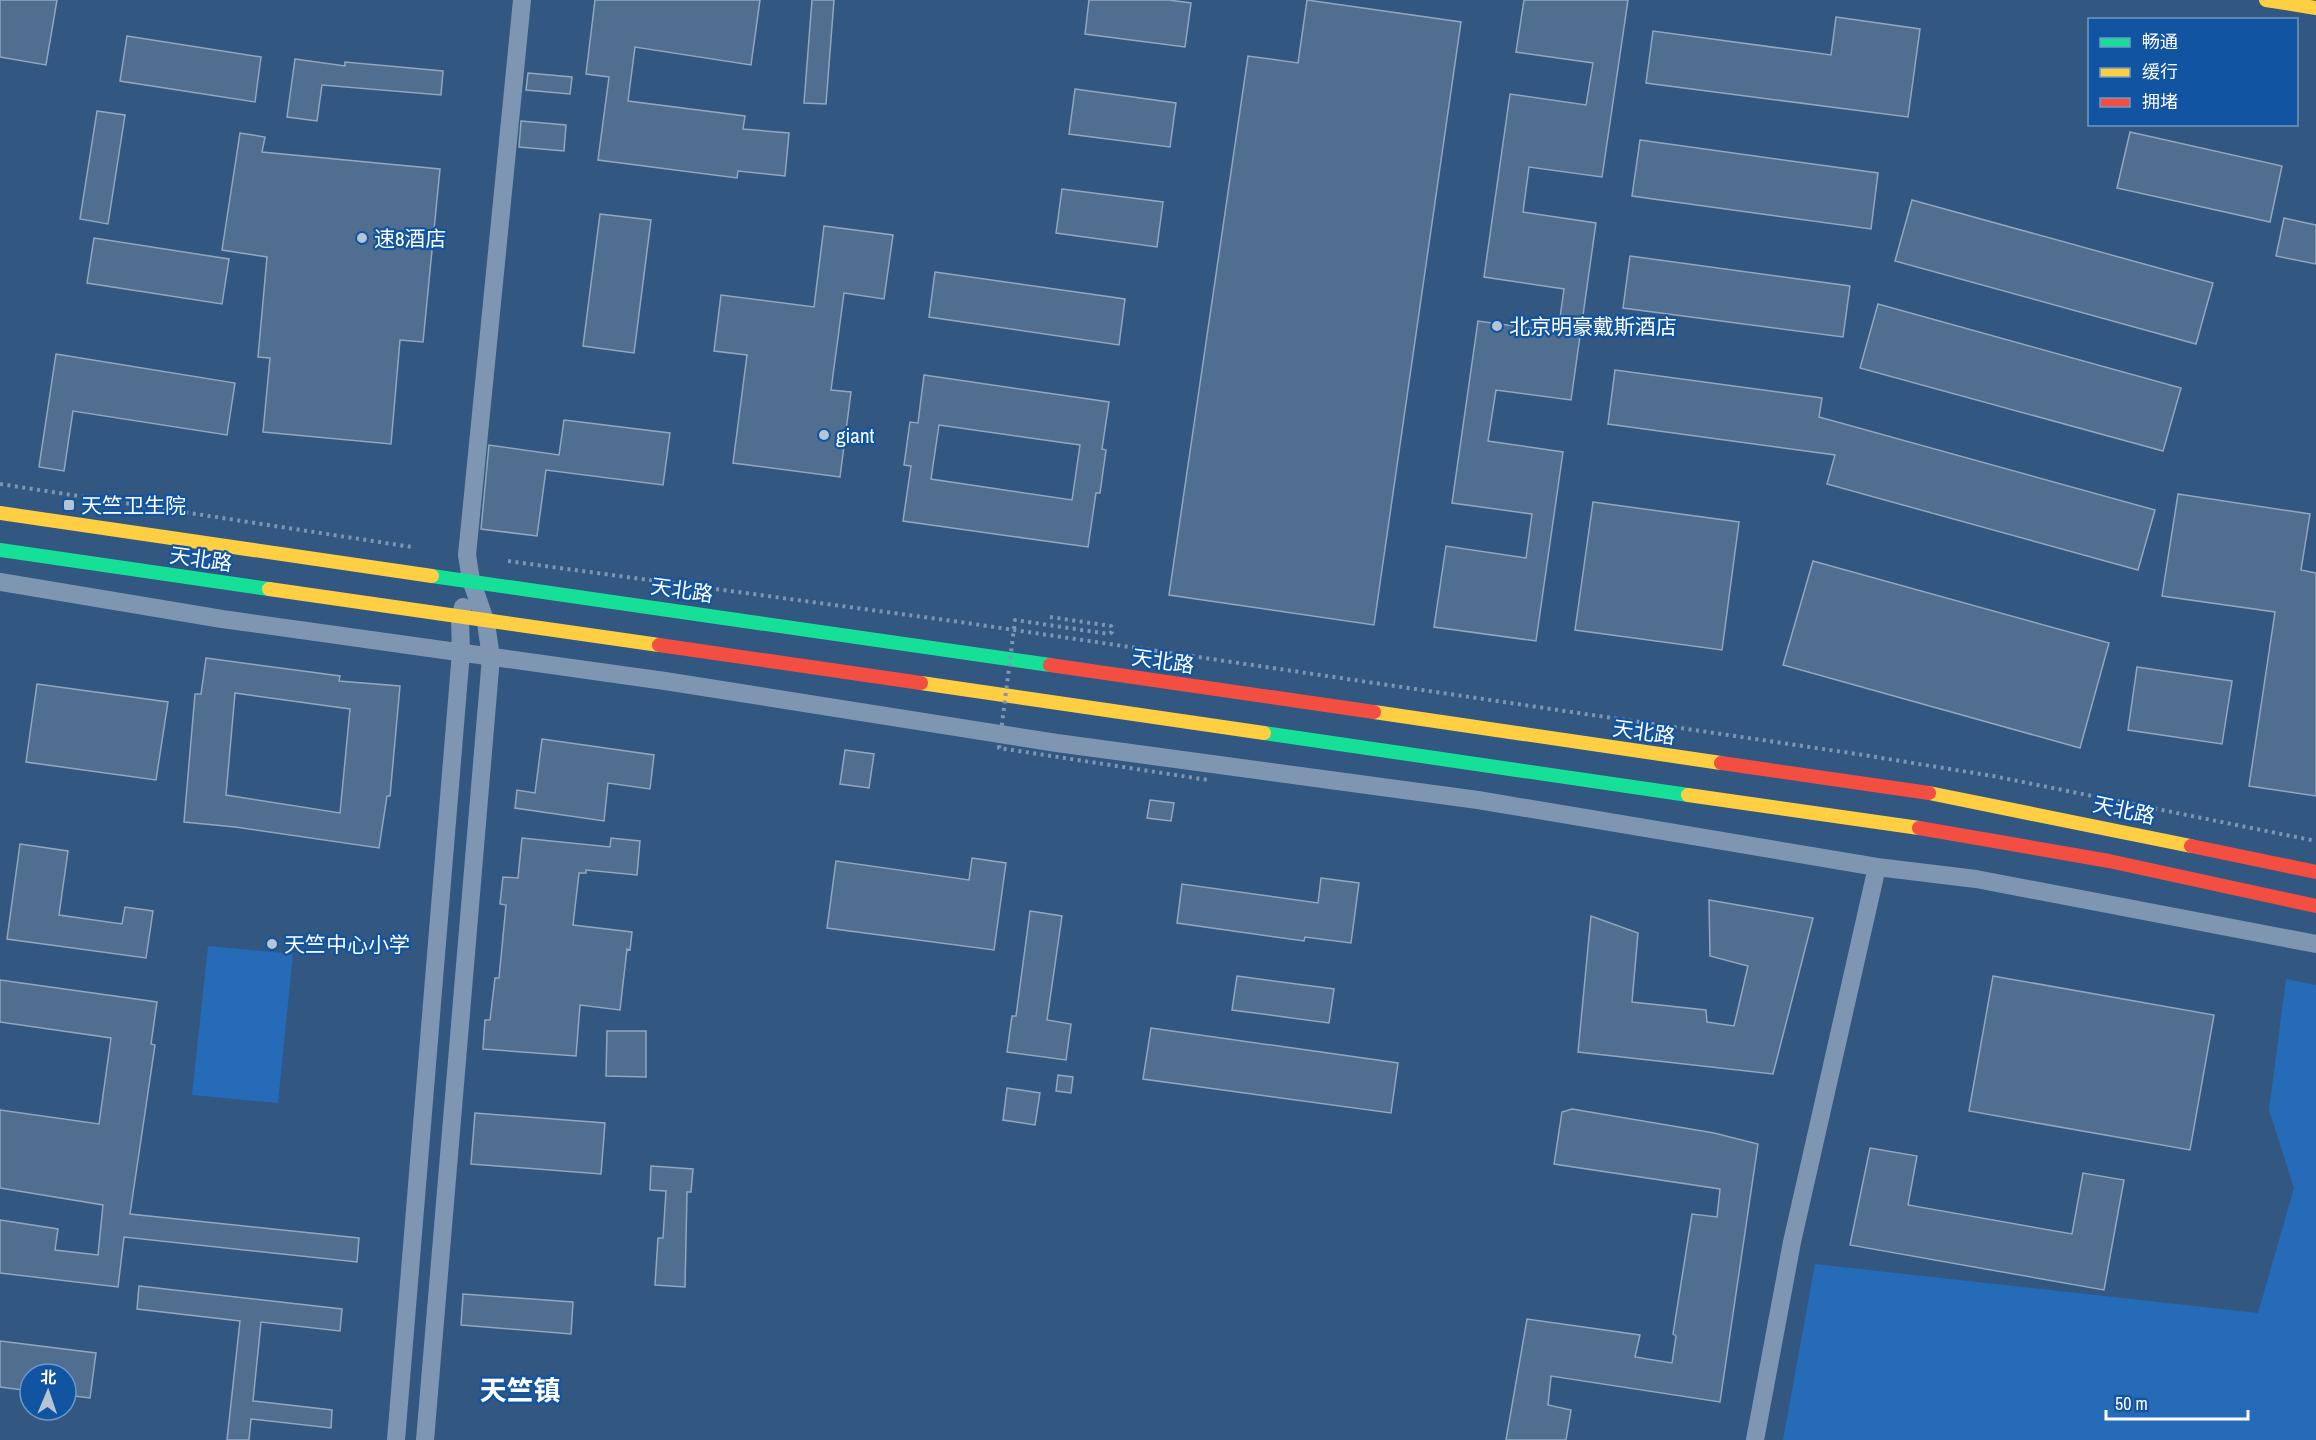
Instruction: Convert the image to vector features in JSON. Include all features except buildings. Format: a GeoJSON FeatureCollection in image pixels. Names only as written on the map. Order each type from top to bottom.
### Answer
{"type":"FeatureCollection","features":[{"type":"Feature","properties":{"kind":"main road"},"geometry":{"type":"LineString","coordinates":[[2265,0],[2316,8]]}},
{"type":"Feature","properties":{"kind":"main road","name":"天北路"},"geometry":{"type":"LineString","coordinates":[[0,513],[471,580],[1721,765],[1930,793],[2316,872]]}},
{"type":"Feature","properties":{"kind":"main road","name":"天北路"},"geometry":{"type":"LineString","coordinates":[[0,550],[1926,829],[2109,861],[2316,906]]}},
{"type":"Feature","properties":{"kind":"street"},"geometry":{"type":"LineString","coordinates":[[425,1440],[491,657],[486,622],[471,580],[467,555],[522,0]]}},
{"type":"Feature","properties":{"kind":"street"},"geometry":{"type":"LineString","coordinates":[[396,1440],[461,652],[460,618],[471,580]]}},
{"type":"Feature","properties":{"kind":"street"},"geometry":{"type":"LineString","coordinates":[[1,586],[665,681],[1057,743],[1478,800],[1878,867],[1976,879],[2316,944]]}},
{"type":"Feature","properties":{"kind":"street"},"geometry":{"type":"LineString","coordinates":[[1755,1440],[1792,1242],[1878,867]]}},
{"type":"Feature","properties":{"kind":"path"},"geometry":{"type":"LineString","coordinates":[[0,484],[421,548]]}},
{"type":"Feature","properties":{"kind":"path"},"geometry":{"type":"LineString","coordinates":[[502,560],[996,627],[1846,752],[1993,776],[2316,841]]}},
{"type":"Feature","properties":{"kind":"path"},"geometry":{"type":"LineString","coordinates":[[1050,616],[1111,626],[1112,632],[1109,634],[1016,620],[999,748],[1208,780]]}},
{"type":"Feature","properties":{"kind":"shaded area"},"geometry":{"type":"Polygon","coordinates":[[[208,946],[293,954],[278,1103],[192,1095],[208,946]]]}},
{"type":"Feature","properties":{"kind":"shaded area"},"geometry":{"type":"Polygon","coordinates":[[[2286,979],[2316,985],[2316,1440],[1783,1440],[1815,1264],[2258,1313],[2294,1188],[2269,1110],[2286,979]]]}},
{"type":"Feature","properties":{"kind":"traffic: fast"},"geometry":{"type":"LineString","coordinates":[[0,550],[269,589]]}},
{"type":"Feature","properties":{"kind":"traffic: fast"},"geometry":{"type":"LineString","coordinates":[[432,576],[1050,665]]}},
{"type":"Feature","properties":{"kind":"traffic: fast"},"geometry":{"type":"LineString","coordinates":[[1264,733],[1688,795]]}},
{"type":"Feature","properties":{"kind":"traffic: slow"},"geometry":{"type":"LineString","coordinates":[[2266,0],[2316,8]]}},
{"type":"Feature","properties":{"kind":"traffic: slow"},"geometry":{"type":"LineString","coordinates":[[0,513],[432,576]]}},
{"type":"Feature","properties":{"kind":"traffic: slow"},"geometry":{"type":"LineString","coordinates":[[269,589],[659,645]]}},
{"type":"Feature","properties":{"kind":"traffic: slow"},"geometry":{"type":"LineString","coordinates":[[921,683],[1264,733]]}},
{"type":"Feature","properties":{"kind":"traffic: slow"},"geometry":{"type":"LineString","coordinates":[[1374,712],[1721,763]]}},
{"type":"Feature","properties":{"kind":"traffic: slow"},"geometry":{"type":"LineString","coordinates":[[1929,793],[2191,846]]}},
{"type":"Feature","properties":{"kind":"traffic: slow"},"geometry":{"type":"LineString","coordinates":[[1688,795],[1919,828]]}},
{"type":"Feature","properties":{"kind":"traffic: jam"},"geometry":{"type":"LineString","coordinates":[[659,645],[921,683]]}},
{"type":"Feature","properties":{"kind":"traffic: jam"},"geometry":{"type":"LineString","coordinates":[[1050,665],[1374,712]]}},
{"type":"Feature","properties":{"kind":"traffic: jam"},"geometry":{"type":"LineString","coordinates":[[1721,763],[1929,793]]}},
{"type":"Feature","properties":{"kind":"traffic: jam"},"geometry":{"type":"LineString","coordinates":[[1919,828],[2109,861],[2316,906]]}},
{"type":"Feature","properties":{"kind":"traffic: jam"},"geometry":{"type":"LineString","coordinates":[[2191,846],[2316,872]]}},
{"type":"Feature","properties":{"kind":"place","name":"速8酒店"},"geometry":{"type":"Point","coordinates":[362,238]}},
{"type":"Feature","properties":{"kind":"place","name":"北京明豪戴斯酒店"},"geometry":{"type":"Point","coordinates":[1497,326]}},
{"type":"Feature","properties":{"kind":"place","name":"giant"},"geometry":{"type":"Point","coordinates":[824,435]}},
{"type":"Feature","properties":{"kind":"place","name":"天竺卫生院"},"geometry":{"type":"Point","coordinates":[69,505]}},
{"type":"Feature","properties":{"kind":"place","name":"天竺中心小学"},"geometry":{"type":"Point","coordinates":[272,944]}},
{"type":"Feature","properties":{"kind":"district","name":"天竺镇"},"geometry":{"type":"Point","coordinates":[520,1390]}}]}
